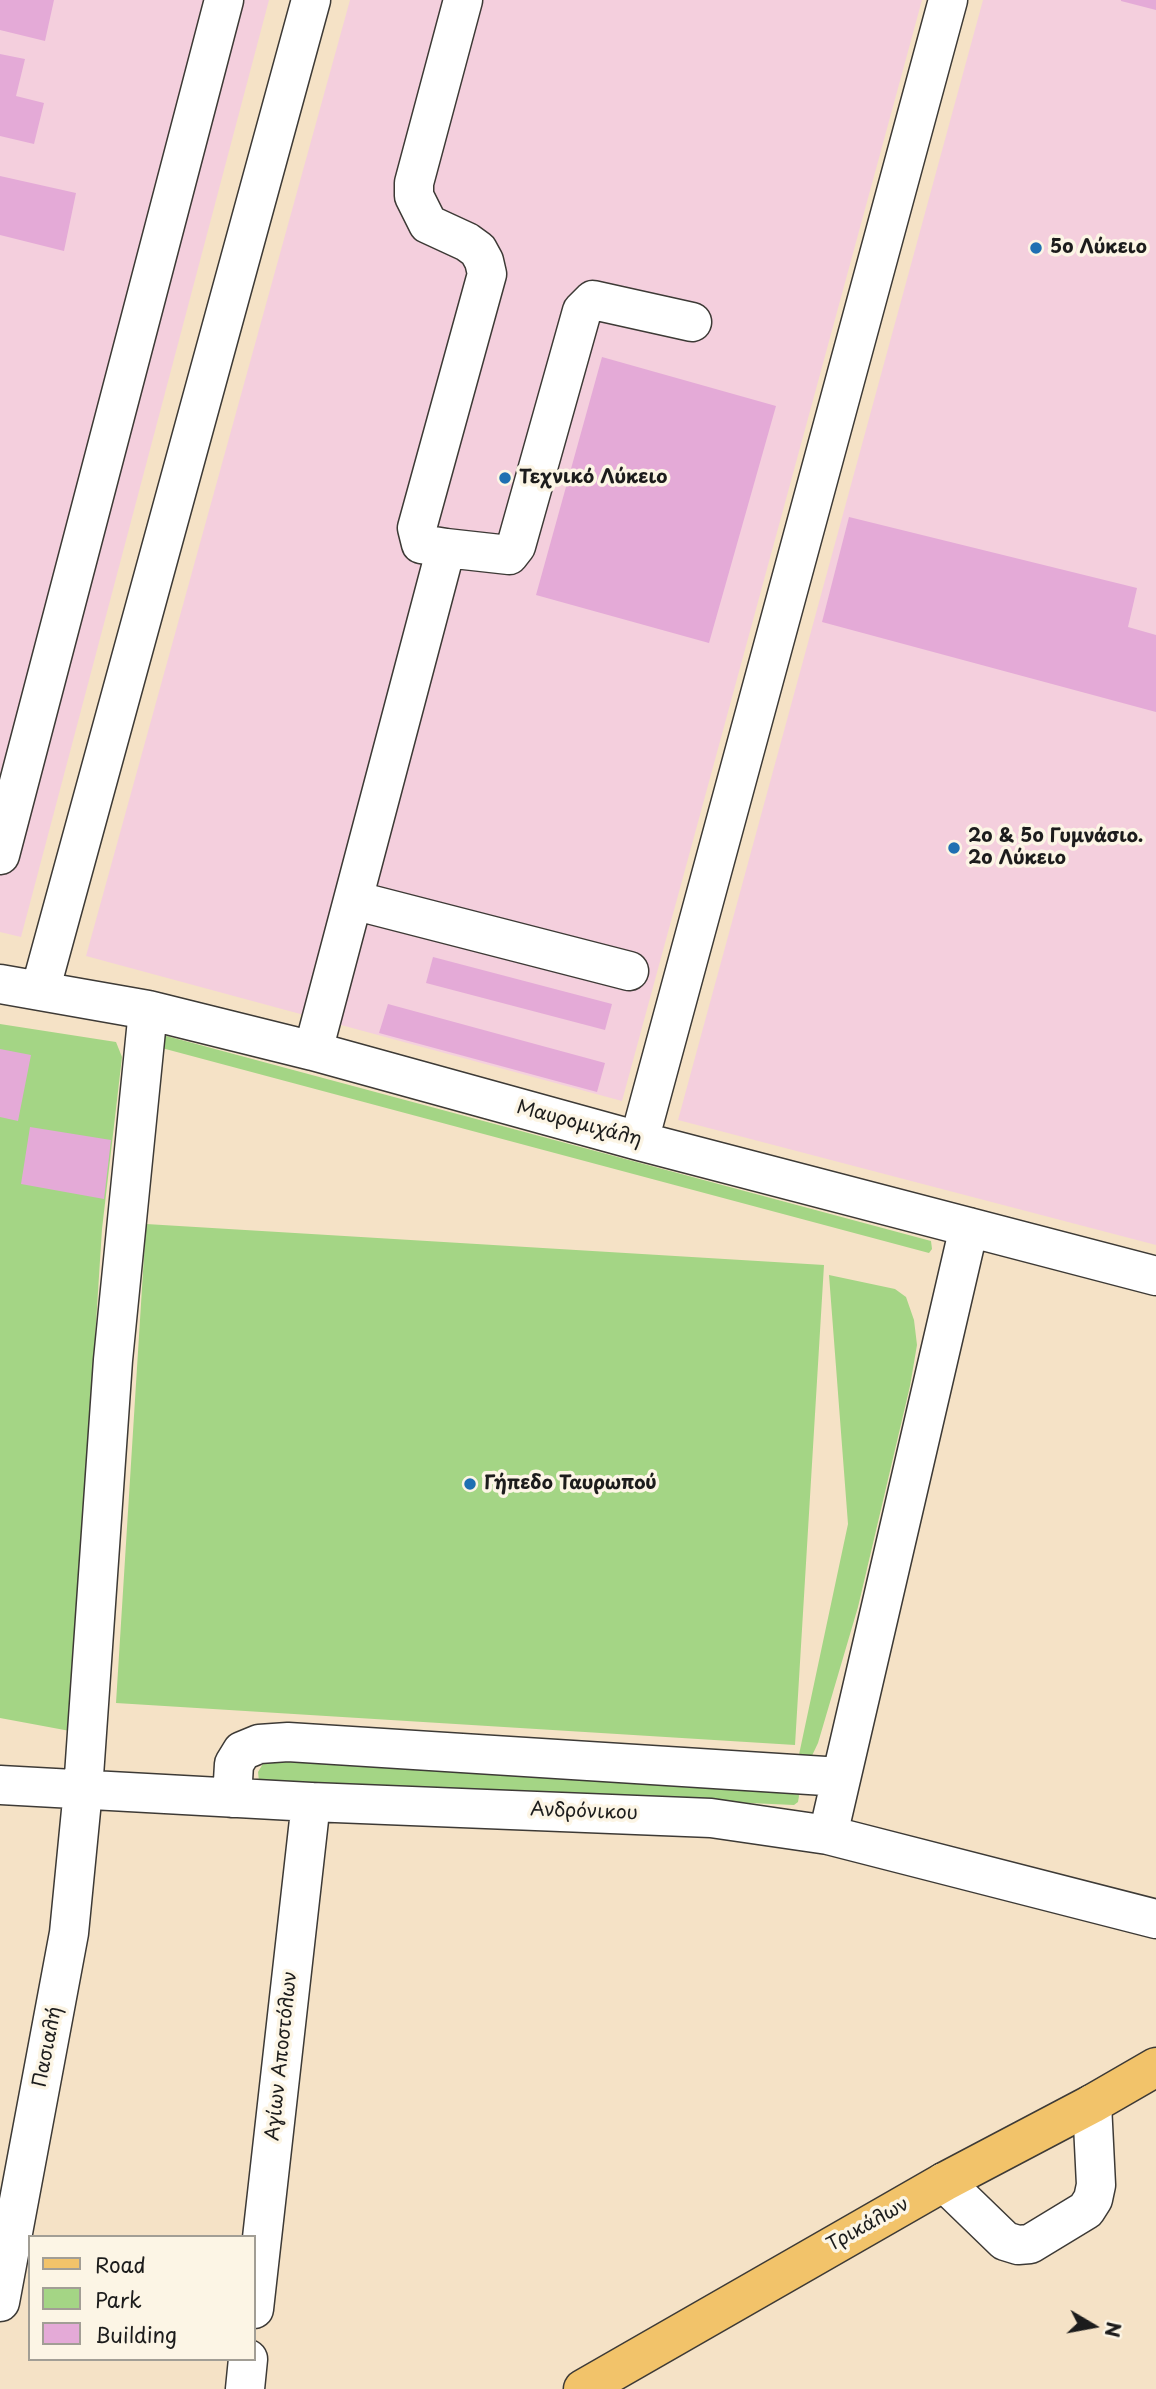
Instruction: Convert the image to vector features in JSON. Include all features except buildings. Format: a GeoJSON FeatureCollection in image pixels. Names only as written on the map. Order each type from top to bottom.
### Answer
{"type":"FeatureCollection","features":[{"type":"Feature","properties":{"kind":"main road","name":"Τρικάλων"},"geometry":{"type":"LineString","coordinates":[[583,2389],[943,2182],[1092,2104],[1156,2067]]}},
{"type":"Feature","properties":{"kind":"street"},"geometry":{"type":"LineString","coordinates":[[0,855],[224,0]]}},
{"type":"Feature","properties":{"kind":"street"},"geometry":{"type":"LineString","coordinates":[[40,990],[311,0]]}},
{"type":"Feature","properties":{"kind":"street"},"geometry":{"type":"LineString","coordinates":[[463,0],[414,183],[414,196],[428,224],[478,250],[487,274],[417,528],[421,544],[509,555],[516,546],[582,311],[593,300],[692,322]]}},
{"type":"Feature","properties":{"kind":"street"},"geometry":{"type":"LineString","coordinates":[[639,1141],[948,0]]}},
{"type":"Feature","properties":{"kind":"street"},"geometry":{"type":"LineString","coordinates":[[313,1051],[446,548]]}},
{"type":"Feature","properties":{"kind":"street"},"geometry":{"type":"LineString","coordinates":[[353,900],[629,971]]}},
{"type":"Feature","properties":{"kind":"street","name":"Μαυρομιχάλη"},"geometry":{"type":"LineString","coordinates":[[0,984],[148,1010],[313,1051],[639,1141],[1156,1276]]}},
{"type":"Feature","properties":{"kind":"street","name":"Πασιαλή"},"geometry":{"type":"LineString","coordinates":[[0,2302],[69,1933],[83,1790],[113,1360],[148,1010]]}},
{"type":"Feature","properties":{"kind":"street"},"geometry":{"type":"LineString","coordinates":[[828,1835],[968,1227]]}},
{"type":"Feature","properties":{"kind":"street"},"geometry":{"type":"LineString","coordinates":[[232,1798],[234,1764],[242,1751],[259,1744],[288,1742],[841,1777]]}},
{"type":"Feature","properties":{"kind":"street","name":"Ανδρόνικου"},"geometry":{"type":"LineString","coordinates":[[0,1785],[311,1802],[689,1816],[828,1835],[1156,1919]]}},
{"type":"Feature","properties":{"kind":"street","name":"Αγίων Αποστόλων"},"geometry":{"type":"LineString","coordinates":[[256,2291],[311,1802]]}},
{"type":"Feature","properties":{"kind":"street"},"geometry":{"type":"LineString","coordinates":[[943,2182],[1005,2241],[1018,2245],[1030,2244],[1086,2210],[1093,2199],[1096,2185],[1092,2104]]}},
{"type":"Feature","properties":{"kind":"street"},"geometry":{"type":"LineString","coordinates":[[245,2389],[248,2361]]}},
{"type":"Feature","properties":{"kind":"shaded area"},"geometry":{"type":"Polygon","coordinates":[[[0,0],[269,0],[21,937],[0,932],[0,0]]]}},
{"type":"Feature","properties":{"kind":"shaded area","name":"Τεχνικό Λύκειο"},"geometry":{"type":"Polygon","coordinates":[[[350,0],[922,0],[622,1101],[86,956],[350,0]]]}},
{"type":"Feature","properties":{"kind":"shaded area","name":"2ο & 5ο Γυμνάσιο. 2ο Λύκειο"},"geometry":{"type":"Polygon","coordinates":[[[983,0],[1156,0],[1156,1245],[678,1120],[983,0]]]}},
{"type":"Feature","properties":{"kind":"green space"},"geometry":{"type":"Polygon","coordinates":[[[0,1024],[116,1042],[122,1057],[102,1229],[70,1731],[0,1718],[0,1024]]]}},
{"type":"Feature","properties":{"kind":"green space"},"geometry":{"type":"Polygon","coordinates":[[[159,1034],[931,1241],[932,1249],[929,1253],[158,1047],[159,1034]]]}},
{"type":"Feature","properties":{"kind":"green space","name":"Γήπεδο Ταυρωπού"},"geometry":{"type":"Polygon","coordinates":[[[146,1224],[824,1265],[795,1745],[116,1703],[146,1224]]]}},
{"type":"Feature","properties":{"kind":"green space"},"geometry":{"type":"Polygon","coordinates":[[[829,1275],[895,1289],[906,1297],[914,1320],[917,1345],[910,1386],[858,1607],[818,1743],[809,1762],[797,1764],[848,1524],[829,1275]]]}},
{"type":"Feature","properties":{"kind":"green space"},"geometry":{"type":"Polygon","coordinates":[[[273,1755],[798,1787],[799,1796],[794,1805],[259,1781],[258,1772],[264,1762],[273,1755]]]}},
{"type":"Feature","properties":{"kind":"place","name":"5ο Λύκειο"},"geometry":{"type":"Point","coordinates":[1036,248]}},
{"type":"Feature","properties":{"kind":"place","name":"Τεχνικό Λύκειο"},"geometry":{"type":"Point","coordinates":[505,478]}},
{"type":"Feature","properties":{"kind":"place","name":"2ο & 5ο Γυμνάσιο. 2ο Λύκειο"},"geometry":{"type":"Point","coordinates":[954,848]}},
{"type":"Feature","properties":{"kind":"place","name":"Γήπεδο Ταυρωπού"},"geometry":{"type":"Point","coordinates":[470,1484]}}]}
